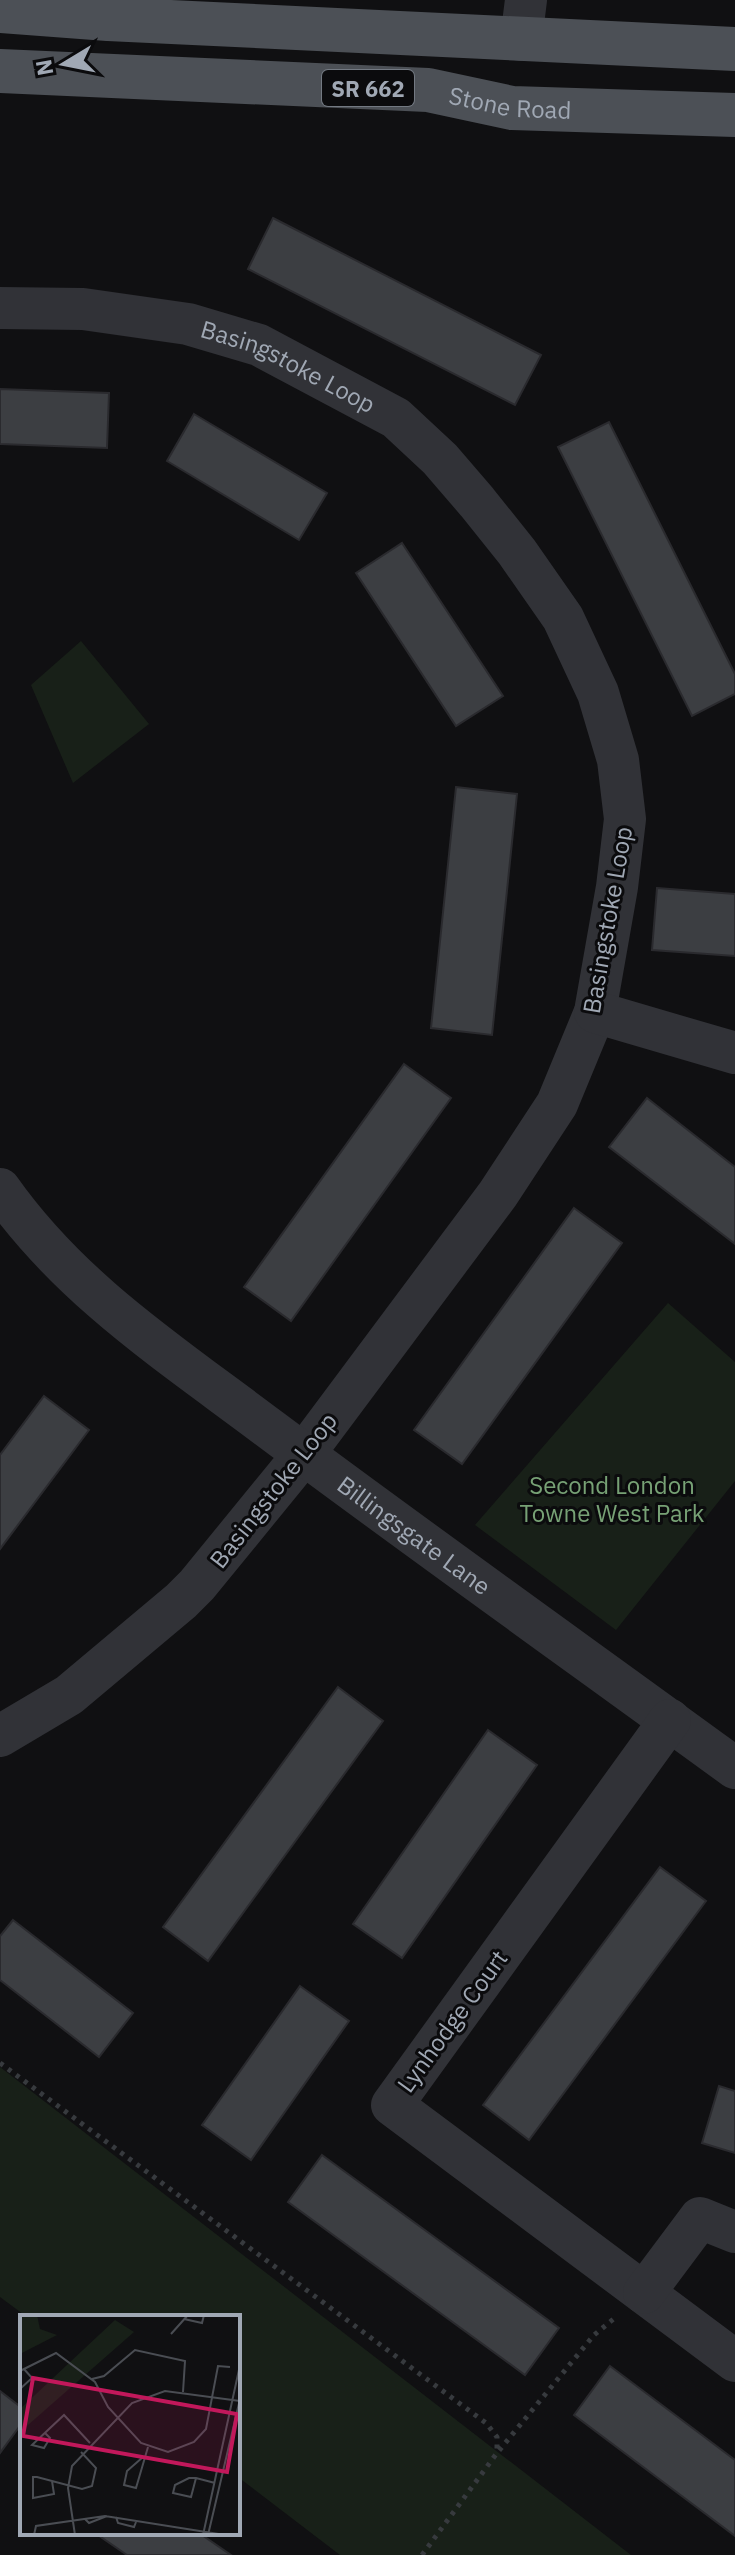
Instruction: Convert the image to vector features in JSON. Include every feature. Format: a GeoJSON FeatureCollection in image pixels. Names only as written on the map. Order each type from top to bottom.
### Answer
{"type":"FeatureCollection","features":[{"type":"Feature","properties":{"kind":"main road"},"geometry":{"type":"LineString","coordinates":[[0,11],[524,20],[735,49]]}},
{"type":"Feature","properties":{"kind":"main road","name":"Stone Road"},"geometry":{"type":"LineString","coordinates":[[0,71],[428,90],[512,108],[735,115]]}},
{"type":"Feature","properties":{"kind":"street","name":"Basingstoke Loop"},"geometry":{"type":"LineString","coordinates":[[0,308],[83,309],[188,324],[259,345],[396,418],[440,459],[477,502],[563,618],[598,693],[618,760],[625,819],[617,887],[595,1012],[557,1104],[498,1194],[304,1454],[181,1601],[69,1695],[0,1736]]}},
{"type":"Feature","properties":{"kind":"street"},"geometry":{"type":"LineString","coordinates":[[595,1012],[733,1054]]}},
{"type":"Feature","properties":{"kind":"street","name":"Billingsgate Lane"},"geometry":{"type":"LineString","coordinates":[[0,1189],[54,1257],[101,1301],[304,1454],[735,1768]]}},
{"type":"Feature","properties":{"kind":"street","name":"Lynhodge Court"},"geometry":{"type":"LineString","coordinates":[[670,1720],[392,2105],[735,2361]]}},
{"type":"Feature","properties":{"kind":"street"},"geometry":{"type":"LineString","coordinates":[[644,2293],[700,2218],[735,2232]]}},
{"type":"Feature","properties":{"kind":"path"},"geometry":{"type":"LineString","coordinates":[[0,2063],[486,2423],[497,2437],[497,2453]]}},
{"type":"Feature","properties":{"kind":"path"},"geometry":{"type":"LineString","coordinates":[[422,2555],[497,2453],[594,2335],[644,2293]]}},
{"type":"Feature","properties":{"kind":"green space"},"geometry":{"type":"Polygon","coordinates":[[[81,641],[149,724],[73,783],[31,685],[81,641]]]}},
{"type":"Feature","properties":{"kind":"green space","name":"Second London Towne West Park"},"geometry":{"type":"Polygon","coordinates":[[[668,1303],[735,1362],[735,1481],[616,1630],[475,1525],[668,1303]]]}},
{"type":"Feature","properties":{"kind":"green space"},"geometry":{"type":"Polygon","coordinates":[[[0,2067],[631,2555],[340,2555],[240,2479],[240,2315],[24,2315],[0,2297],[0,2067]]]}},
{"type":"Feature","properties":{"kind":"building"},"geometry":{"type":"Polygon","coordinates":[[[273,218],[541,355],[515,405],[248,269],[273,218]]]}},
{"type":"Feature","properties":{"kind":"building"},"geometry":{"type":"Polygon","coordinates":[[[0,389],[109,393],[107,448],[0,444],[0,389]]]}},
{"type":"Feature","properties":{"kind":"building"},"geometry":{"type":"Polygon","coordinates":[[[194,414],[327,493],[299,540],[167,461],[194,414]]]}},
{"type":"Feature","properties":{"kind":"building"},"geometry":{"type":"Polygon","coordinates":[[[609,422],[735,674],[735,694],[692,716],[558,447],[609,422]]]}},
{"type":"Feature","properties":{"kind":"building"},"geometry":{"type":"Polygon","coordinates":[[[402,543],[503,696],[456,726],[356,573],[402,543]]]}},
{"type":"Feature","properties":{"kind":"building"},"geometry":{"type":"Polygon","coordinates":[[[456,787],[517,794],[492,1035],[431,1028],[456,787]]]}},
{"type":"Feature","properties":{"kind":"building"},"geometry":{"type":"Polygon","coordinates":[[[657,888],[735,894],[735,956],[652,950],[657,888]]]}},
{"type":"Feature","properties":{"kind":"building"},"geometry":{"type":"Polygon","coordinates":[[[404,1064],[451,1098],[291,1321],[244,1287],[404,1064]]]}},
{"type":"Feature","properties":{"kind":"building"},"geometry":{"type":"Polygon","coordinates":[[[647,1098],[735,1167],[735,1244],[609,1147],[647,1098]]]}},
{"type":"Feature","properties":{"kind":"building"},"geometry":{"type":"Polygon","coordinates":[[[574,1208],[622,1243],[462,1464],[414,1430],[574,1208]]]}},
{"type":"Feature","properties":{"kind":"building"},"geometry":{"type":"Polygon","coordinates":[[[44,1396],[89,1430],[0,1549],[0,1455],[44,1396]]]}},
{"type":"Feature","properties":{"kind":"building"},"geometry":{"type":"Polygon","coordinates":[[[338,1687],[383,1721],[208,1961],[163,1927],[338,1687]]]}},
{"type":"Feature","properties":{"kind":"building"},"geometry":{"type":"Polygon","coordinates":[[[488,1730],[537,1765],[402,1958],[353,1924],[488,1730]]]}},
{"type":"Feature","properties":{"kind":"building"},"geometry":{"type":"Polygon","coordinates":[[[660,1867],[706,1901],[529,2140],[483,2105],[660,1867]]]}},
{"type":"Feature","properties":{"kind":"building"},"geometry":{"type":"Polygon","coordinates":[[[13,1920],[133,2013],[99,2057],[0,1980],[0,1936],[13,1920]]]}},
{"type":"Feature","properties":{"kind":"building"},"geometry":{"type":"Polygon","coordinates":[[[300,1986],[349,2021],[251,2160],[202,2125],[300,1986]]]}},
{"type":"Feature","properties":{"kind":"building"},"geometry":{"type":"Polygon","coordinates":[[[719,2086],[735,2091],[735,2153],[702,2143],[719,2086]]]}},
{"type":"Feature","properties":{"kind":"building"},"geometry":{"type":"Polygon","coordinates":[[[322,2155],[559,2328],[525,2375],[288,2202],[322,2155]]]}},
{"type":"Feature","properties":{"kind":"building"},"geometry":{"type":"Polygon","coordinates":[[[610,2366],[735,2460],[735,2536],[574,2415],[610,2366]]]}},
{"type":"Feature","properties":{"kind":"building"},"geometry":{"type":"Polygon","coordinates":[[[0,2391],[20,2406],[20,2426],[0,2453],[0,2391]]]}},
{"type":"Feature","properties":{"kind":"building"},"geometry":{"type":"Polygon","coordinates":[[[98,2535],[202,2535],[231,2555],[127,2555],[98,2535]]]}}]}
